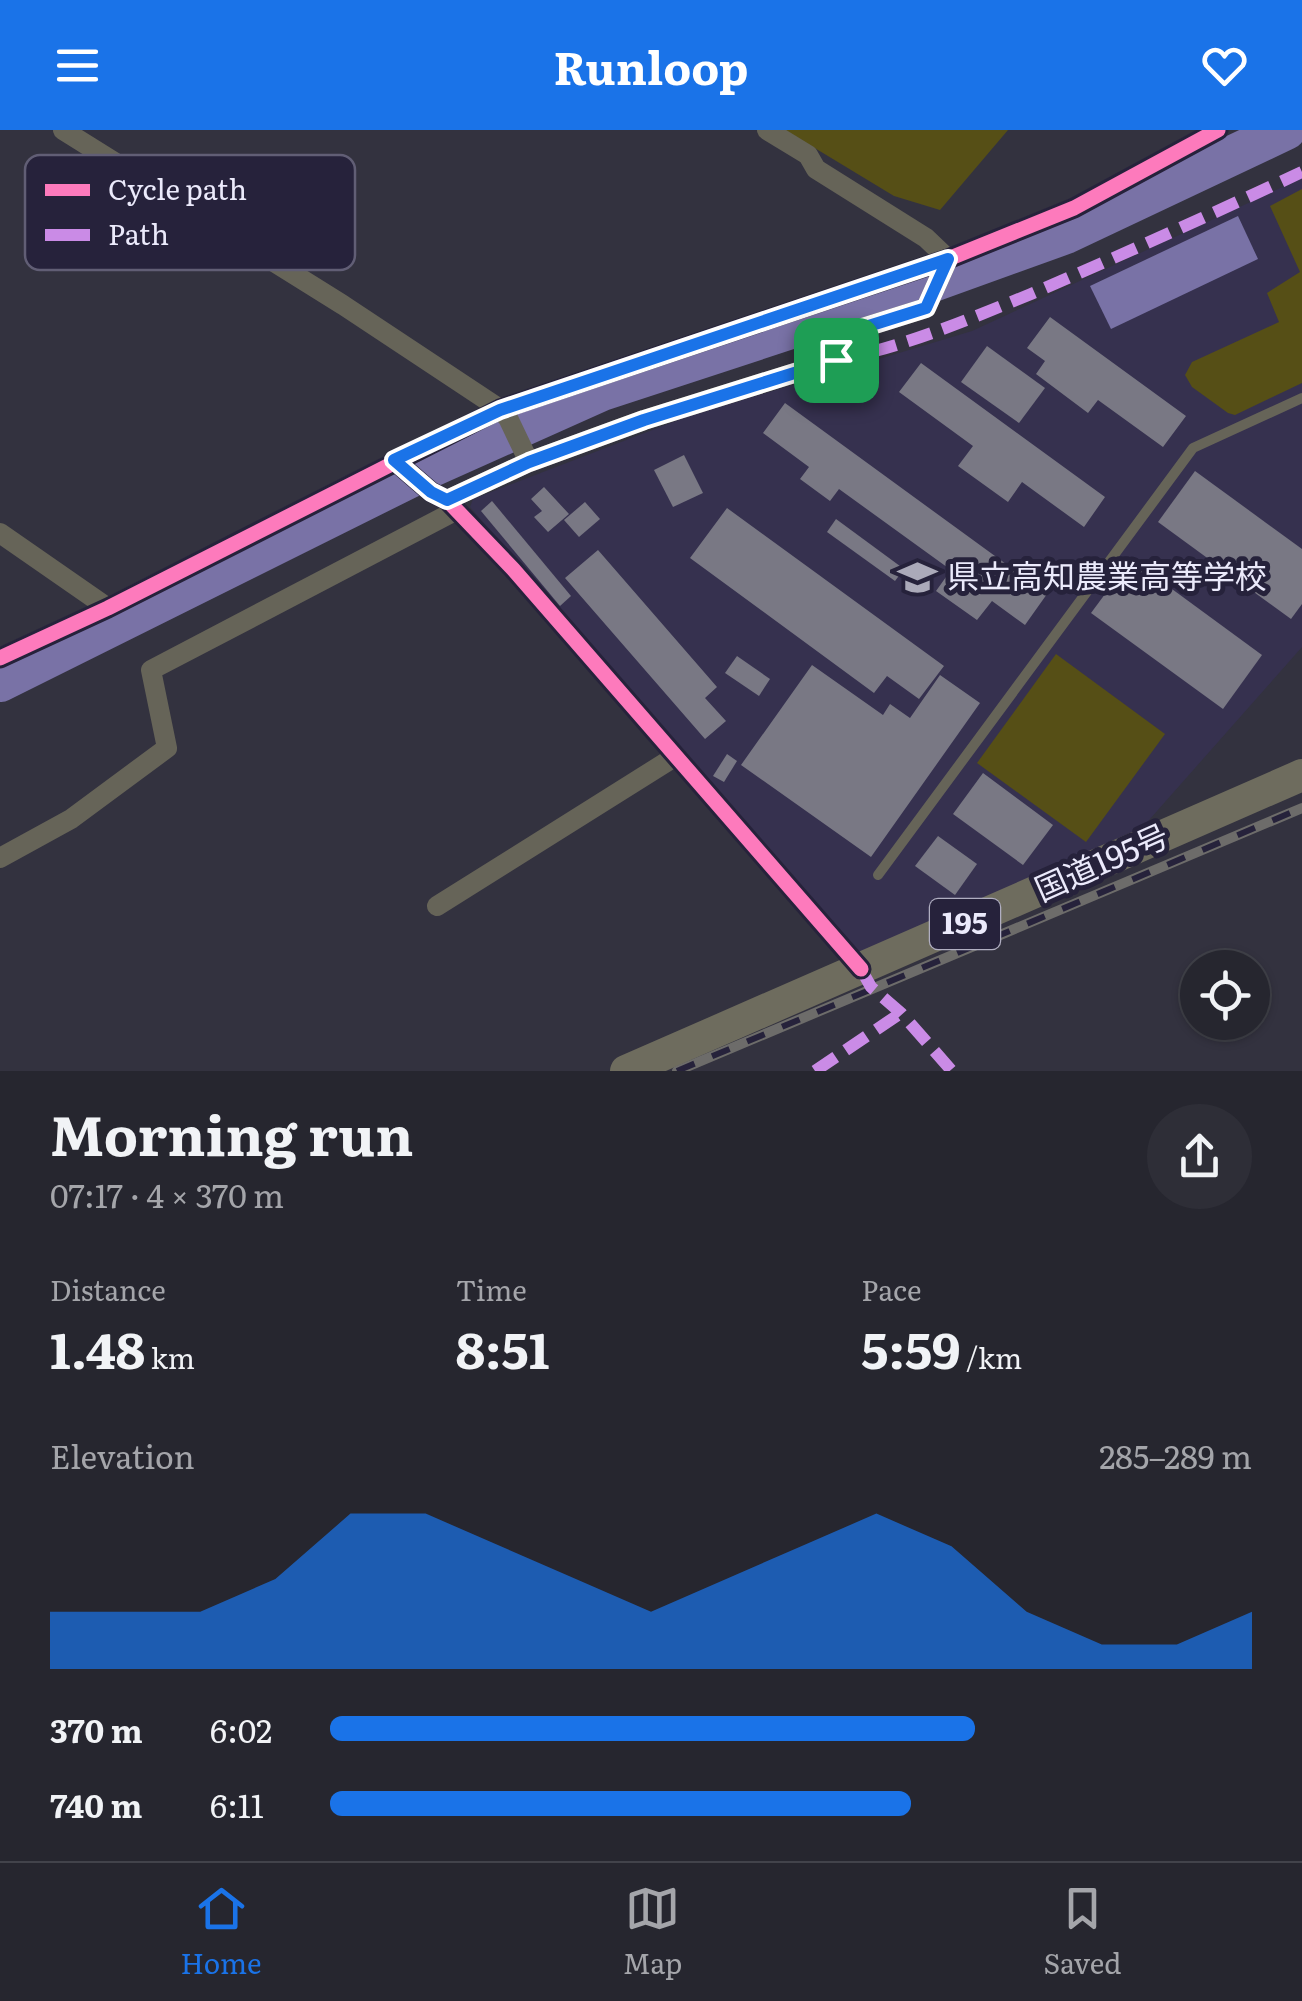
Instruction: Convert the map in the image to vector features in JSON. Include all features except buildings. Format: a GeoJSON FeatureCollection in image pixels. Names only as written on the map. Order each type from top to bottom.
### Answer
{"type":"FeatureCollection","features":[{"type":"Feature","properties":{"kind":"highway","name":"国道195号"},"geometry":{"type":"LineString","coordinates":[[626,1071],[1302,774]]}},
{"type":"Feature","properties":{"kind":"street"},"geometry":{"type":"LineString","coordinates":[[63,130],[103,155]]}},
{"type":"Feature","properties":{"kind":"street"},"geometry":{"type":"LineString","coordinates":[[767,130],[808,155],[816,169],[926,238],[946,267]]}},
{"type":"Feature","properties":{"kind":"street"},"geometry":{"type":"LineString","coordinates":[[0,658],[504,414],[946,267],[1074,208],[1218,130]]}},
{"type":"Feature","properties":{"kind":"street"},"geometry":{"type":"LineString","coordinates":[[0,858],[72,819],[168,748],[151,670],[526,456],[836,360],[859,329],[926,308],[946,267]]}},
{"type":"Feature","properties":{"kind":"street"},"geometry":{"type":"LineString","coordinates":[[287,270],[504,414],[526,456]]}},
{"type":"Feature","properties":{"kind":"street"},"geometry":{"type":"LineString","coordinates":[[397,464],[445,501],[513,569],[861,970]]}},
{"type":"Feature","properties":{"kind":"street"},"geometry":{"type":"LineString","coordinates":[[0,533],[108,608]]}},
{"type":"Feature","properties":{"kind":"street"},"geometry":{"type":"LineString","coordinates":[[437,906],[676,756]]}},
{"type":"Feature","properties":{"kind":"lane"},"geometry":{"type":"LineString","coordinates":[[878,875],[1193,448],[1302,398]]}},
{"type":"Feature","properties":{"kind":"shaded area"},"geometry":{"type":"Polygon","coordinates":[[[785,130],[1008,130],[940,210],[894,196],[785,130]]]}},
{"type":"Feature","properties":{"kind":"shaded area","name":"県立高知農業高等学校"},"geometry":{"type":"Polygon","coordinates":[[[1302,178],[1302,647],[1142,828],[862,957],[470,507],[473,499],[686,417],[972,331],[1302,178]]]}},
{"type":"Feature","properties":{"kind":"shaded area"},"geometry":{"type":"Polygon","coordinates":[[[1302,189],[1302,383],[1235,415],[1228,413],[1192,387],[1185,375],[1192,362],[1279,322],[1267,293],[1300,272],[1270,206],[1302,189]]]}},
{"type":"Feature","properties":{"kind":"shaded area"},"geometry":{"type":"Polygon","coordinates":[[[1238,216],[1258,259],[1111,329],[1090,286],[1238,216]]]}},
{"type":"Feature","properties":{"kind":"shaded area"},"geometry":{"type":"Polygon","coordinates":[[[1056,654],[1165,734],[1086,842],[977,763],[1056,654]]]}},
{"type":"Feature","properties":{"kind":"waterway"},"geometry":{"type":"LineString","coordinates":[[0,682],[432,467],[602,391],[922,286],[1066,234],[1286,130]]}},
{"type":"Feature","properties":{"kind":"railway"},"geometry":{"type":"LineString","coordinates":[[677,1071],[1302,808]]}},
{"type":"Feature","properties":{"kind":"marked path"},"geometry":{"type":"LineString","coordinates":[[836,360],[911,340],[983,313],[1302,172]]}},
{"type":"Feature","properties":{"kind":"marked path"},"geometry":{"type":"LineString","coordinates":[[861,969],[871,987],[901,1013],[952,1071]]}},
{"type":"Feature","properties":{"kind":"marked path"},"geometry":{"type":"LineString","coordinates":[[815,1071],[901,1013]]}},
{"type":"Feature","properties":{"kind":"cycle path"},"geometry":{"type":"LineString","coordinates":[[0,658],[108,608],[500,409],[948,259],[1074,208],[1218,130]]}},
{"type":"Feature","properties":{"kind":"cycle path"},"geometry":{"type":"LineString","coordinates":[[394,460],[431,492],[447,500],[513,569],[861,969]]}},
{"type":"Feature","properties":{"kind":"place","name":"県立高知農業高等学校"},"geometry":{"type":"Point","coordinates":[917,577]}},
{"type":"Feature","properties":{"kind":"route"},"geometry":{"type":"LineString","coordinates":[[948,259],[926,308],[859,329],[836,360],[644,420],[529,462],[447,500],[431,492],[394,460],[500,410],[638,360],[802,310],[948,259]]}}]}
